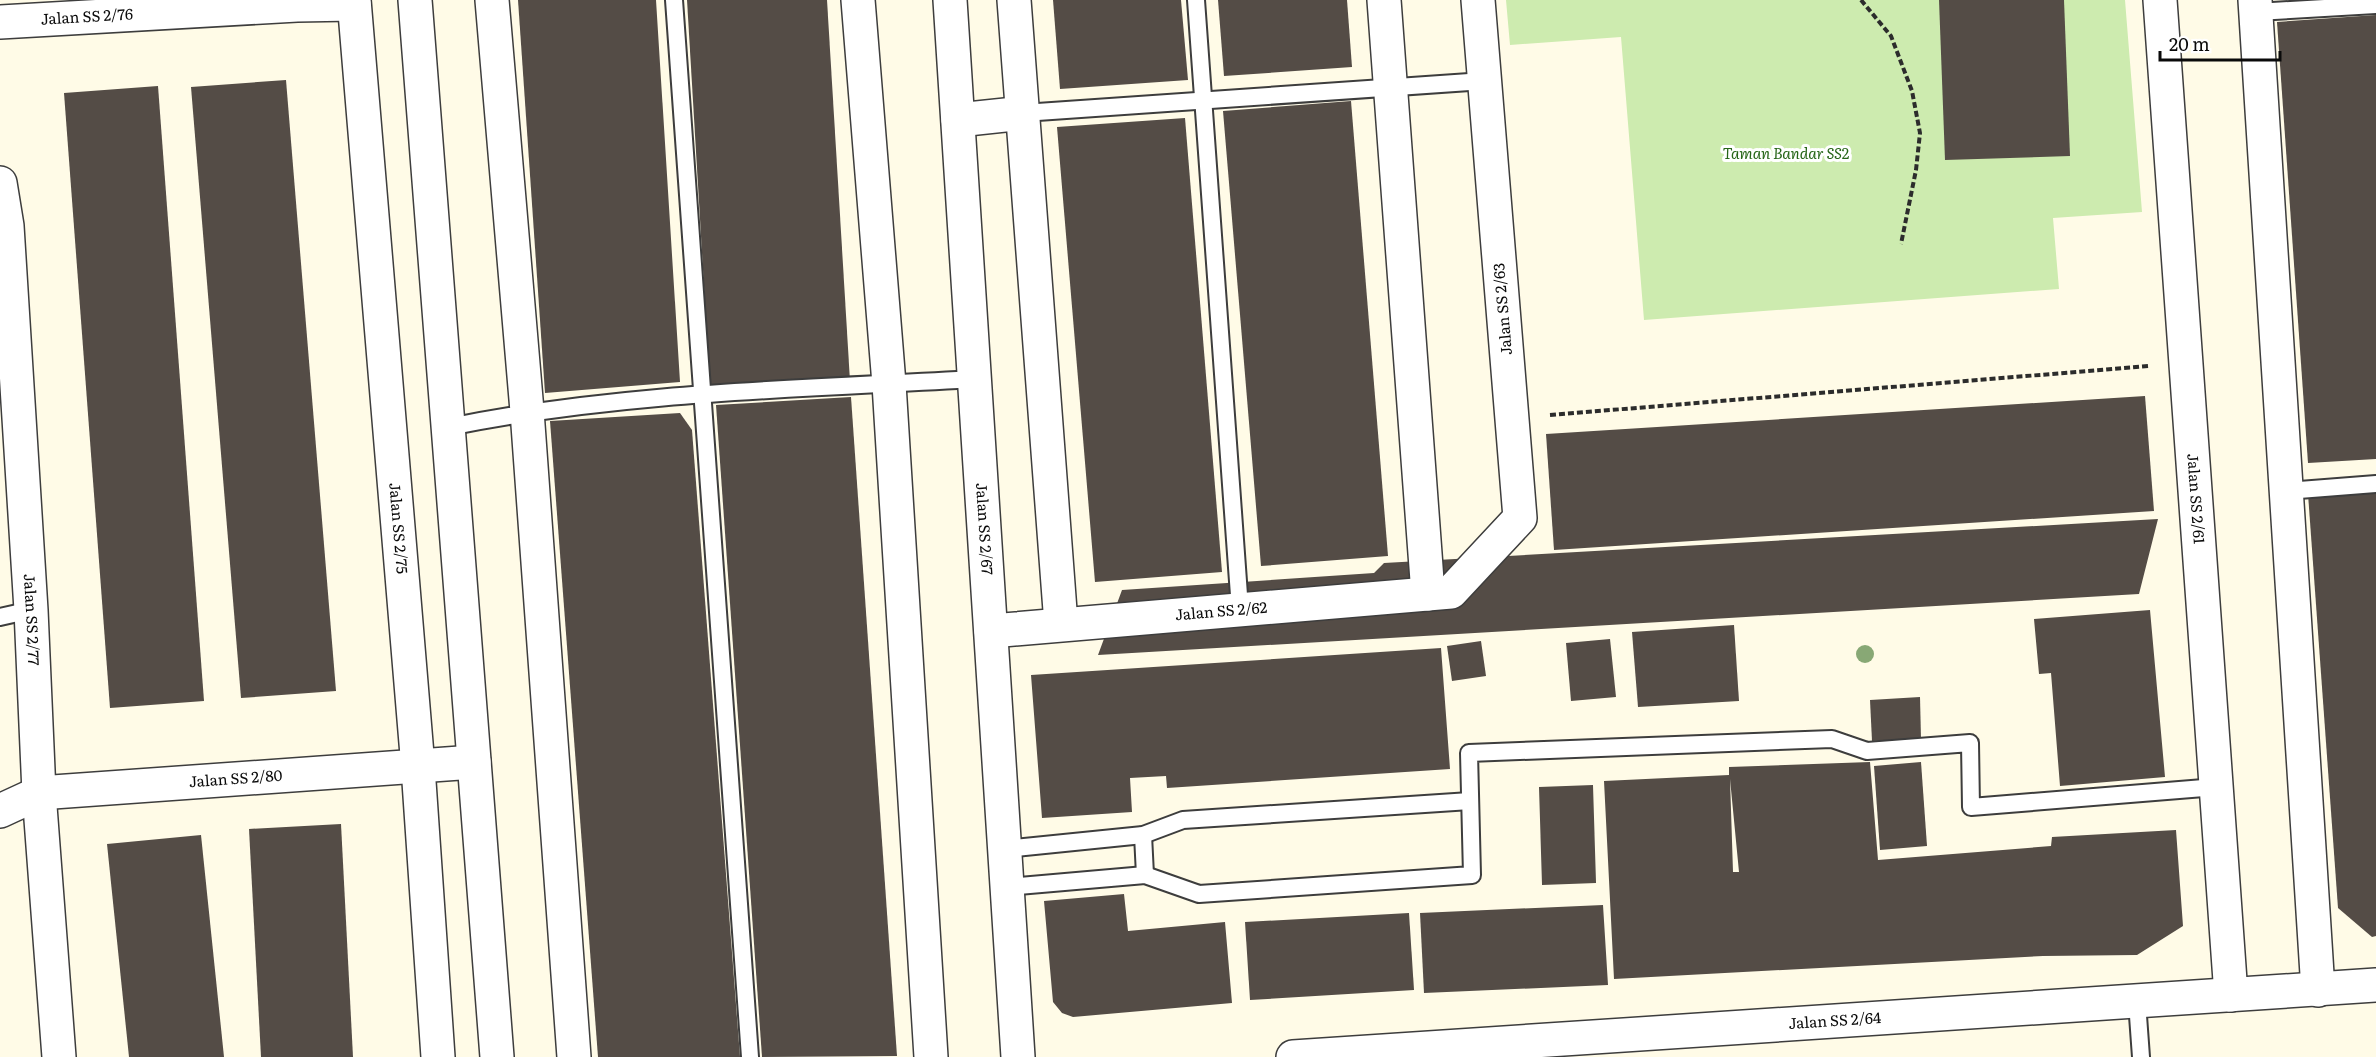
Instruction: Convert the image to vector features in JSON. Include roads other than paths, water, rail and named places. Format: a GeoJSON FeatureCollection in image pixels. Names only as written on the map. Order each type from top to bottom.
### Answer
{"type":"FeatureCollection","features":[{"type":"Feature","properties":{"kind":"street"},"geometry":{"type":"LineString","coordinates":[[415,0],[497,1057]]}},
{"type":"Feature","properties":{"kind":"street"},"geometry":{"type":"LineString","coordinates":[[492,0],[527,411],[574,1057]]}},
{"type":"Feature","properties":{"kind":"street"},"geometry":{"type":"LineString","coordinates":[[858,0],[889,384],[931,1057]]}},
{"type":"Feature","properties":{"kind":"street","name":"Jalan SS 2/67"},"geometry":{"type":"LineString","coordinates":[[950,0],[1018,1057]]}},
{"type":"Feature","properties":{"kind":"street"},"geometry":{"type":"LineString","coordinates":[[1014,0],[1061,624]]}},
{"type":"Feature","properties":{"kind":"street"},"geometry":{"type":"LineString","coordinates":[[1384,0],[1390,88],[1439,593]]}},
{"type":"Feature","properties":{"kind":"street","name":"Jalan SS 2/63"},"geometry":{"type":"LineString","coordinates":[[1439,593],[1520,518],[1478,0]]}},
{"type":"Feature","properties":{"kind":"street","name":"Jalan SS 2/61"},"geometry":{"type":"LineString","coordinates":[[2160,0],[2231,995]]}},
{"type":"Feature","properties":{"kind":"street","name":"Jalan SS 2/76"},"geometry":{"type":"LineString","coordinates":[[0,22],[354,2]]}},
{"type":"Feature","properties":{"kind":"street","name":"Jalan SS 2/75"},"geometry":{"type":"LineString","coordinates":[[354,2],[418,767],[438,1057]]}},
{"type":"Feature","properties":{"kind":"street"},"geometry":{"type":"LineString","coordinates":[[2255,6],[2318,990]]}},
{"type":"Feature","properties":{"kind":"street"},"geometry":{"type":"LineString","coordinates":[[958,120],[1023,113]]}},
{"type":"Feature","properties":{"kind":"street","name":"Jalan SS 2/77"},"geometry":{"type":"LineString","coordinates":[[0,183],[9,437],[31,610],[39,794],[59,1057]]}},
{"type":"Feature","properties":{"kind":"street","name":"Jalan SS 2/62"},"geometry":{"type":"LineString","coordinates":[[992,631],[1439,593]]}},
{"type":"Feature","properties":{"kind":"street","name":"Jalan SS 2/80"},"geometry":{"type":"LineString","coordinates":[[0,811],[39,794],[474,762]]}},
{"type":"Feature","properties":{"kind":"street","name":"Jalan SS 2/64"},"geometry":{"type":"LineString","coordinates":[[1293,1057],[1622,1046],[2137,1002],[2376,985]]}},
{"type":"Feature","properties":{"kind":"lane"},"geometry":{"type":"LineString","coordinates":[[674,0],[750,1057]]}},
{"type":"Feature","properties":{"kind":"lane"},"geometry":{"type":"LineString","coordinates":[[1196,0],[1240,609]]}},
{"type":"Feature","properties":{"kind":"lane"},"geometry":{"type":"LineString","coordinates":[[2255,6],[2376,5]]}},
{"type":"Feature","properties":{"kind":"lane"},"geometry":{"type":"LineString","coordinates":[[1023,113],[1484,81]]}},
{"type":"Feature","properties":{"kind":"lane"},"geometry":{"type":"LineString","coordinates":[[449,427],[527,411],[703,395],[975,379]]}},
{"type":"Feature","properties":{"kind":"lane"},"geometry":{"type":"LineString","coordinates":[[2286,491],[2376,484]]}},
{"type":"Feature","properties":{"kind":"lane"},"geometry":{"type":"LineString","coordinates":[[0,618],[31,610]]}},
{"type":"Feature","properties":{"kind":"lane"},"geometry":{"type":"LineString","coordinates":[[1007,887],[1145,875],[1199,894],[1472,875],[1469,753],[1832,739],[1867,751],[1970,743],[1971,807],[2216,787]]}},
{"type":"Feature","properties":{"kind":"lane"},"geometry":{"type":"LineString","coordinates":[[1005,849],[1143,835],[1183,820],[1470,801]]}},
{"type":"Feature","properties":{"kind":"lane"},"geometry":{"type":"LineString","coordinates":[[1143,835],[1145,875]]}},
{"type":"Feature","properties":{"kind":"lane"},"geometry":{"type":"LineString","coordinates":[[2137,1002],[2141,1057]]}},
{"type":"Feature","properties":{"kind":"park label","name":"Taman Bandar SS2"},"geometry":{"type":"Point","coordinates":[1786,154]}}]}
